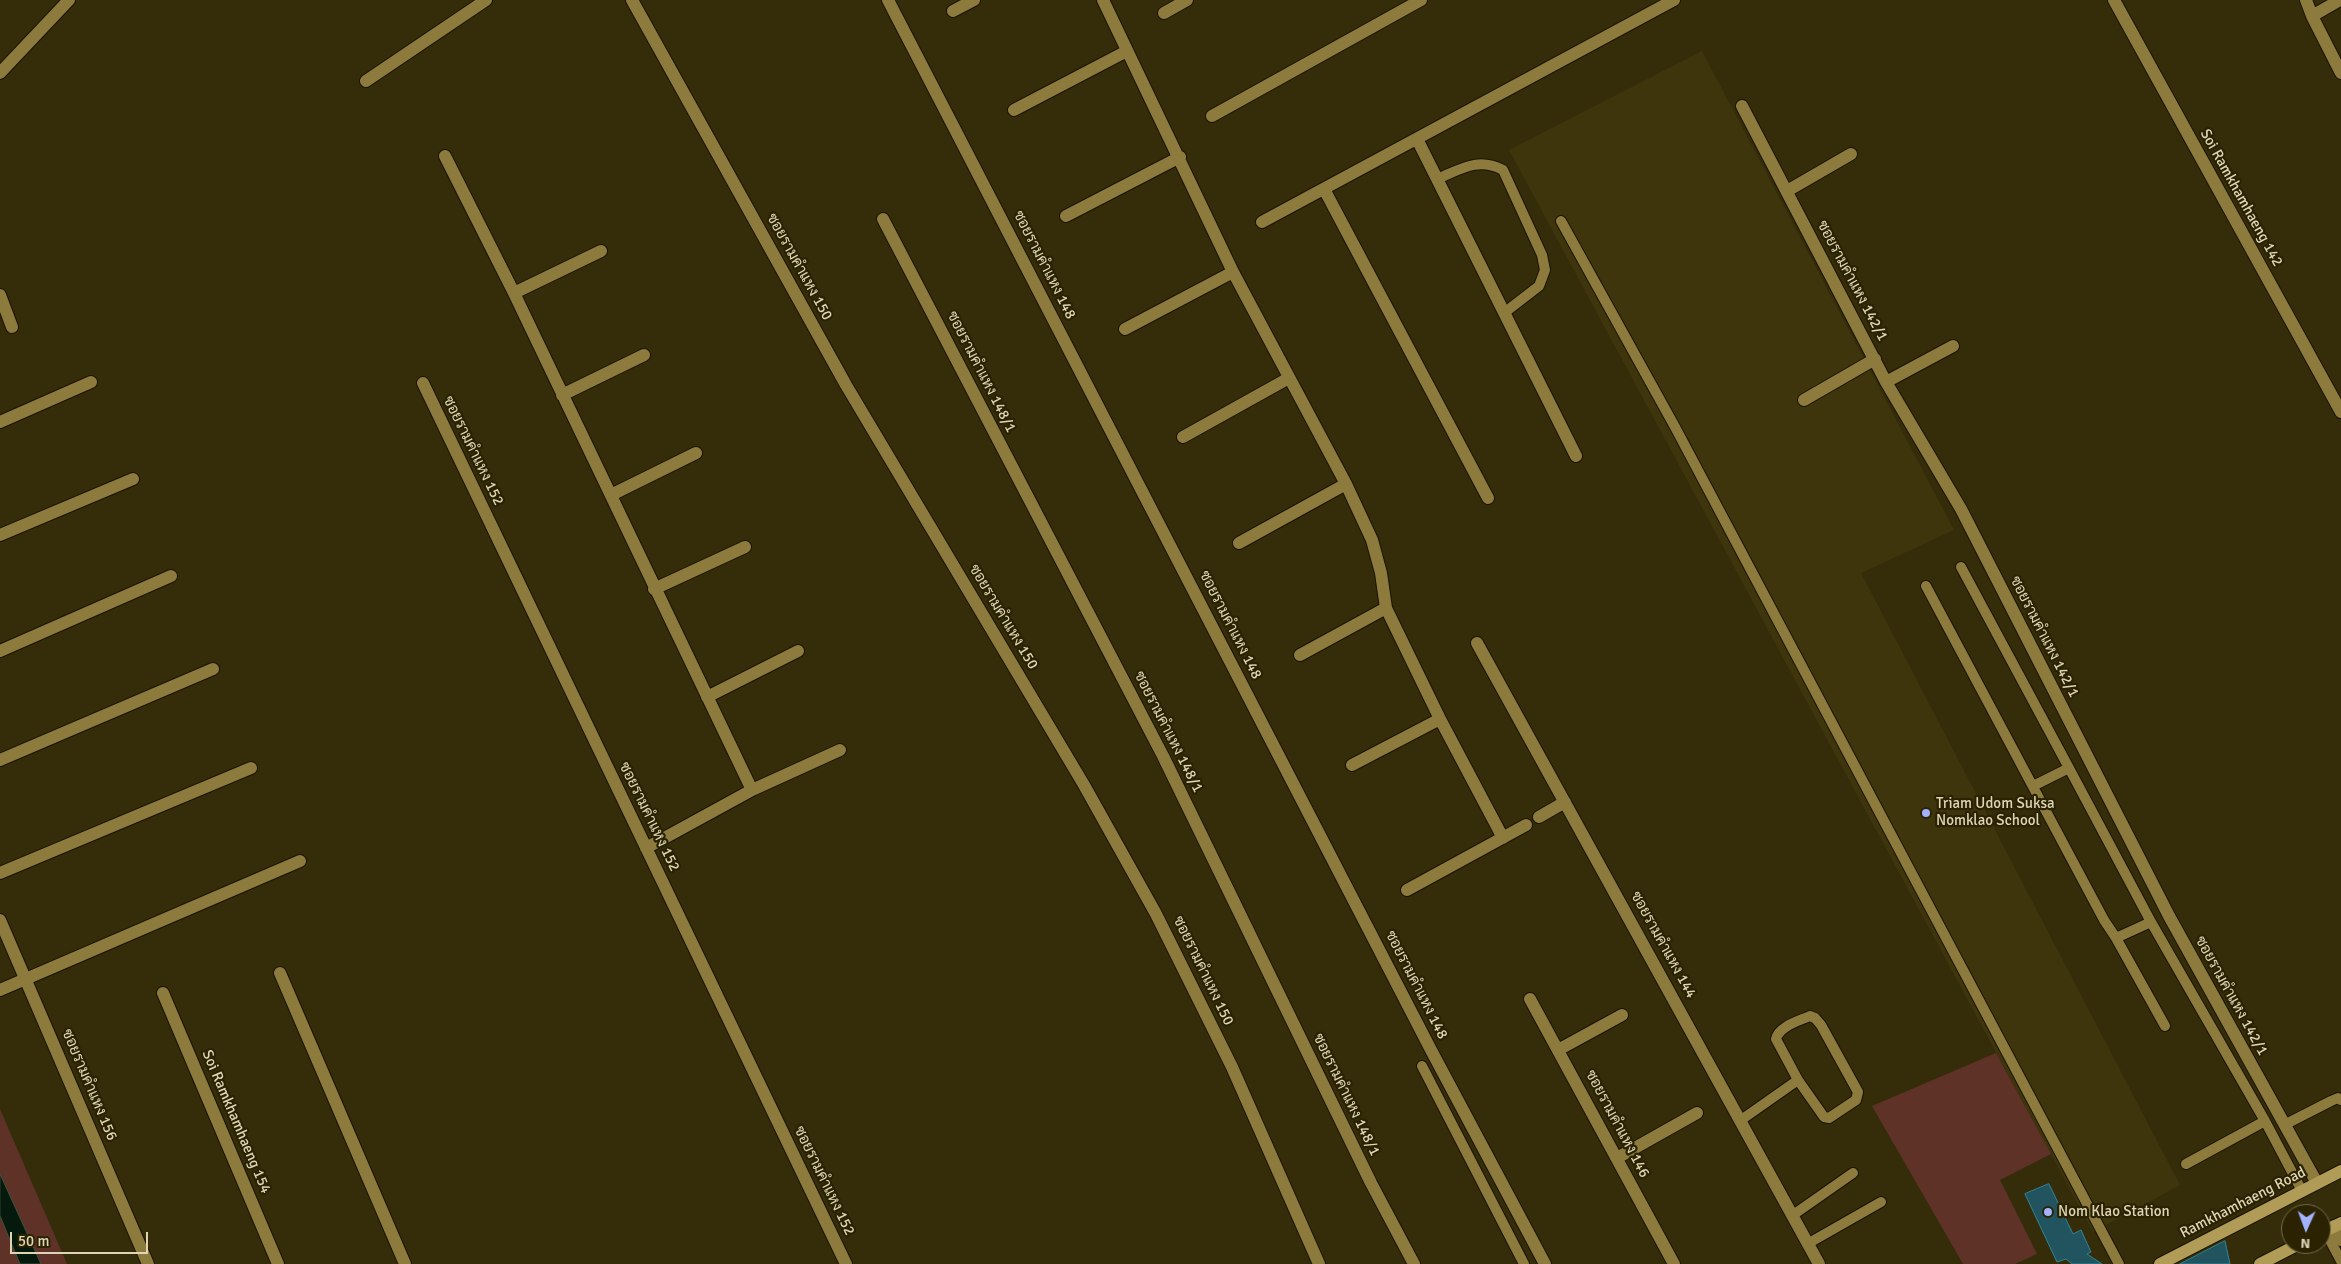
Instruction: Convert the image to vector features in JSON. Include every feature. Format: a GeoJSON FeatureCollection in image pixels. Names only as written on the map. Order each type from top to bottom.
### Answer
{"type":"FeatureCollection","features":[{"type":"Feature","properties":{"kind":"main road","name":"Ramkhamhaeng Road"},"geometry":{"type":"LineString","coordinates":[[2160,1264],[2341,1171]]}},
{"type":"Feature","properties":{"kind":"main road"},"geometry":{"type":"LineString","coordinates":[[2260,1264],[2281,1253]]}},
{"type":"Feature","properties":{"kind":"street"},"geometry":{"type":"LineString","coordinates":[[0,74],[69,0]]}},
{"type":"Feature","properties":{"kind":"street"},"geometry":{"type":"LineString","coordinates":[[366,81],[486,0]]}},
{"type":"Feature","properties":{"kind":"street","name":"ซอยรามคำแหง 150"},"geometry":{"type":"LineString","coordinates":[[632,0],[846,385],[1084,785],[1156,914],[1232,1067],[1320,1264]]}},
{"type":"Feature","properties":{"kind":"street","name":"ซอยรามคำแหง 148"},"geometry":{"type":"LineString","coordinates":[[888,0],[1426,1041],[1545,1264]]}},
{"type":"Feature","properties":{"kind":"street"},"geometry":{"type":"LineString","coordinates":[[953,11],[974,0]]}},
{"type":"Feature","properties":{"kind":"street"},"geometry":{"type":"LineString","coordinates":[[1103,0],[1233,272],[1346,484],[1372,540],[1381,573],[1386,608],[1440,718],[1503,838]]}},
{"type":"Feature","properties":{"kind":"street"},"geometry":{"type":"LineString","coordinates":[[1164,12],[1187,0]]}},
{"type":"Feature","properties":{"kind":"street"},"geometry":{"type":"LineString","coordinates":[[1212,116],[1421,0]]}},
{"type":"Feature","properties":{"kind":"street"},"geometry":{"type":"LineString","coordinates":[[1262,222],[1674,0]]}},
{"type":"Feature","properties":{"kind":"street","name":"Soi Ramkhamhaeng 142"},"geometry":{"type":"LineString","coordinates":[[2114,0],[2341,412]]}},
{"type":"Feature","properties":{"kind":"street"},"geometry":{"type":"LineString","coordinates":[[2306,0],[2312,16],[2341,73]]}},
{"type":"Feature","properties":{"kind":"street"},"geometry":{"type":"LineString","coordinates":[[2312,16],[2340,0]]}},
{"type":"Feature","properties":{"kind":"street"},"geometry":{"type":"LineString","coordinates":[[1014,110],[1127,50]]}},
{"type":"Feature","properties":{"kind":"street","name":"ซอยรามคำแหง 142/1"},"geometry":{"type":"LineString","coordinates":[[1742,106],[1886,382],[1961,509],[2169,916],[2317,1183]]}},
{"type":"Feature","properties":{"kind":"street"},"geometry":{"type":"LineString","coordinates":[[1417,139],[1576,456]]}},
{"type":"Feature","properties":{"kind":"street"},"geometry":{"type":"LineString","coordinates":[[1787,192],[1851,154]]}},
{"type":"Feature","properties":{"kind":"street"},"geometry":{"type":"LineString","coordinates":[[444,156],[514,293],[654,589],[752,790]]}},
{"type":"Feature","properties":{"kind":"street"},"geometry":{"type":"LineString","coordinates":[[1066,216],[1180,158]]}},
{"type":"Feature","properties":{"kind":"street"},"geometry":{"type":"LineString","coordinates":[[1324,189],[1488,498]]}},
{"type":"Feature","properties":{"kind":"street","name":"ซอยรามคำแหง 148/1"},"geometry":{"type":"LineString","coordinates":[[883,219],[1162,756],[1371,1183],[1414,1264]]}},
{"type":"Feature","properties":{"kind":"street"},"geometry":{"type":"LineString","coordinates":[[514,293],[601,251]]}},
{"type":"Feature","properties":{"kind":"street"},"geometry":{"type":"LineString","coordinates":[[1125,330],[1233,272]]}},
{"type":"Feature","properties":{"kind":"street"},"geometry":{"type":"LineString","coordinates":[[0,296],[12,327]]}},
{"type":"Feature","properties":{"kind":"street"},"geometry":{"type":"LineString","coordinates":[[1886,382],[1953,346]]}},
{"type":"Feature","properties":{"kind":"street"},"geometry":{"type":"LineString","coordinates":[[562,394],[644,355]]}},
{"type":"Feature","properties":{"kind":"street"},"geometry":{"type":"LineString","coordinates":[[1804,400],[1875,359]]}},
{"type":"Feature","properties":{"kind":"street"},"geometry":{"type":"LineString","coordinates":[[1183,437],[1290,378]]}},
{"type":"Feature","properties":{"kind":"street"},"geometry":{"type":"LineString","coordinates":[[0,422],[91,382]]}},
{"type":"Feature","properties":{"kind":"street","name":"ซอยรามคำแหง 152"},"geometry":{"type":"LineString","coordinates":[[423,383],[846,1264]]}},
{"type":"Feature","properties":{"kind":"street"},"geometry":{"type":"LineString","coordinates":[[611,495],[696,453]]}},
{"type":"Feature","properties":{"kind":"street"},"geometry":{"type":"LineString","coordinates":[[0,535],[133,478]]}},
{"type":"Feature","properties":{"kind":"street"},"geometry":{"type":"LineString","coordinates":[[1239,543],[1346,484]]}},
{"type":"Feature","properties":{"kind":"street"},"geometry":{"type":"LineString","coordinates":[[654,589],[745,547]]}},
{"type":"Feature","properties":{"kind":"street"},"geometry":{"type":"LineString","coordinates":[[0,652],[171,576]]}},
{"type":"Feature","properties":{"kind":"street"},"geometry":{"type":"LineString","coordinates":[[1300,656],[1386,608]]}},
{"type":"Feature","properties":{"kind":"street","name":"ซอยรามคำแหง 144"},"geometry":{"type":"LineString","coordinates":[[1477,643],[1819,1264]]}},
{"type":"Feature","properties":{"kind":"street"},"geometry":{"type":"LineString","coordinates":[[707,697],[798,651]]}},
{"type":"Feature","properties":{"kind":"street"},"geometry":{"type":"LineString","coordinates":[[0,760],[213,669]]}},
{"type":"Feature","properties":{"kind":"street"},"geometry":{"type":"LineString","coordinates":[[1352,765],[1440,718]]}},
{"type":"Feature","properties":{"kind":"street"},"geometry":{"type":"LineString","coordinates":[[646,848],[752,790],[840,750]]}},
{"type":"Feature","properties":{"kind":"street"},"geometry":{"type":"LineString","coordinates":[[0,873],[251,768]]}},
{"type":"Feature","properties":{"kind":"street"},"geometry":{"type":"LineString","coordinates":[[1539,817],[1565,802]]}},
{"type":"Feature","properties":{"kind":"street"},"geometry":{"type":"LineString","coordinates":[[1407,890],[1526,825]]}},
{"type":"Feature","properties":{"kind":"street"},"geometry":{"type":"LineString","coordinates":[[0,990],[300,861]]}},
{"type":"Feature","properties":{"kind":"street","name":"ซอยรามคำแหง 156"},"geometry":{"type":"LineString","coordinates":[[0,920],[148,1264]]}},
{"type":"Feature","properties":{"kind":"street"},"geometry":{"type":"LineString","coordinates":[[280,973],[405,1264]]}},
{"type":"Feature","properties":{"kind":"street","name":"Soi Ramkhamhaeng 154"},"geometry":{"type":"LineString","coordinates":[[163,993],[278,1264]]}},
{"type":"Feature","properties":{"kind":"street","name":"ซอยรามคำแหง 146"},"geometry":{"type":"LineString","coordinates":[[1530,999],[1674,1264]]}},
{"type":"Feature","properties":{"kind":"street"},"geometry":{"type":"LineString","coordinates":[[1558,1050],[1622,1015]]}},
{"type":"Feature","properties":{"kind":"street"},"geometry":{"type":"LineString","coordinates":[[1616,1158],[1697,1113]]}},
{"type":"Feature","properties":{"kind":"street"},"geometry":{"type":"LineString","coordinates":[[2331,1229],[2341,1240]]}},
{"type":"Feature","properties":{"kind":"lane"},"geometry":{"type":"LineString","coordinates":[[1437,179],[1474,164],[1490,164],[1503,170],[1542,254],[1545,270],[1539,286],[1504,313]]}},
{"type":"Feature","properties":{"kind":"lane"},"geometry":{"type":"LineString","coordinates":[[1561,221],[1675,427],[2119,1264]]}},
{"type":"Feature","properties":{"kind":"lane"},"geometry":{"type":"LineString","coordinates":[[1961,567],[2151,922],[2265,1121],[2302,1191]]}},
{"type":"Feature","properties":{"kind":"lane"},"geometry":{"type":"LineString","coordinates":[[1926,586],[2104,920],[2165,1026]]}},
{"type":"Feature","properties":{"kind":"lane"},"geometry":{"type":"LineString","coordinates":[[2033,786],[2069,768]]}},
{"type":"Feature","properties":{"kind":"lane"},"geometry":{"type":"LineString","coordinates":[[2116,938],[2151,922]]}},
{"type":"Feature","properties":{"kind":"lane"},"geometry":{"type":"LineString","coordinates":[[1810,1016],[1815,1018],[1821,1025],[1858,1092],[1858,1097],[1832,1117],[1824,1117],[1798,1080],[1776,1039],[1777,1034],[1782,1029],[1810,1016]]}},
{"type":"Feature","properties":{"kind":"lane"},"geometry":{"type":"LineString","coordinates":[[1422,1066],[1524,1264]]}},
{"type":"Feature","properties":{"kind":"lane"},"geometry":{"type":"LineString","coordinates":[[1740,1120],[1798,1080]]}},
{"type":"Feature","properties":{"kind":"lane"},"geometry":{"type":"LineString","coordinates":[[2284,1124],[2338,1098],[2341,1100]]}},
{"type":"Feature","properties":{"kind":"lane"},"geometry":{"type":"LineString","coordinates":[[2186,1164],[2265,1121]]}},
{"type":"Feature","properties":{"kind":"lane"},"geometry":{"type":"LineString","coordinates":[[1793,1215],[1853,1173]]}},
{"type":"Feature","properties":{"kind":"lane"},"geometry":{"type":"LineString","coordinates":[[1809,1243],[1881,1202]]}},
{"type":"Feature","properties":{"kind":"lane"},"geometry":{"type":"LineString","coordinates":[[2331,1231],[2341,1260]]}},
{"type":"Feature","properties":{"kind":"shaded area","name":"Triam Udom Suksa Nomklao School"},"geometry":{"type":"Polygon","coordinates":[[[1702,51],[1954,530],[1861,573],[2180,1185],[2093,1232],[1509,150],[1702,51]]]}},
{"type":"Feature","properties":{"kind":"shaded area"},"geometry":{"type":"Polygon","coordinates":[[[1996,1053],[2051,1154],[2000,1180],[2037,1254],[2015,1264],[1963,1264],[1872,1106],[1996,1053]]]}},
{"type":"Feature","properties":{"kind":"shaded area"},"geometry":{"type":"Polygon","coordinates":[[[0,1109],[67,1264],[41,1264],[0,1174],[0,1109]]]}},
{"type":"Feature","properties":{"kind":"shaded area"},"geometry":{"type":"Polygon","coordinates":[[[0,1174],[41,1264],[20,1264],[0,1216],[0,1174]]]}},
{"type":"Feature","properties":{"kind":"shaded area"},"geometry":{"type":"Polygon","coordinates":[[[0,1216],[20,1264],[0,1264],[0,1216]]]}},
{"type":"Feature","properties":{"kind":"building","name":"Nom Klao Station"},"geometry":{"type":"Polygon","coordinates":[[[2049,1184],[2073,1234],[2081,1230],[2091,1252],[2087,1254],[2102,1264],[2072,1264],[2066,1259],[2057,1262],[2025,1194],[2049,1184]]]}},
{"type":"Feature","properties":{"kind":"building","name":"Nom Klao Station"},"geometry":{"type":"Polygon","coordinates":[[[2225,1241],[2230,1264],[2180,1264],[2225,1241]]]}},
{"type":"Feature","properties":{"kind":"place","name":"Triam Udom Suksa Nomklao School"},"geometry":{"type":"Point","coordinates":[1926,813]}},
{"type":"Feature","properties":{"kind":"place","name":"Nom Klao Station"},"geometry":{"type":"Point","coordinates":[2048,1212]}}]}
